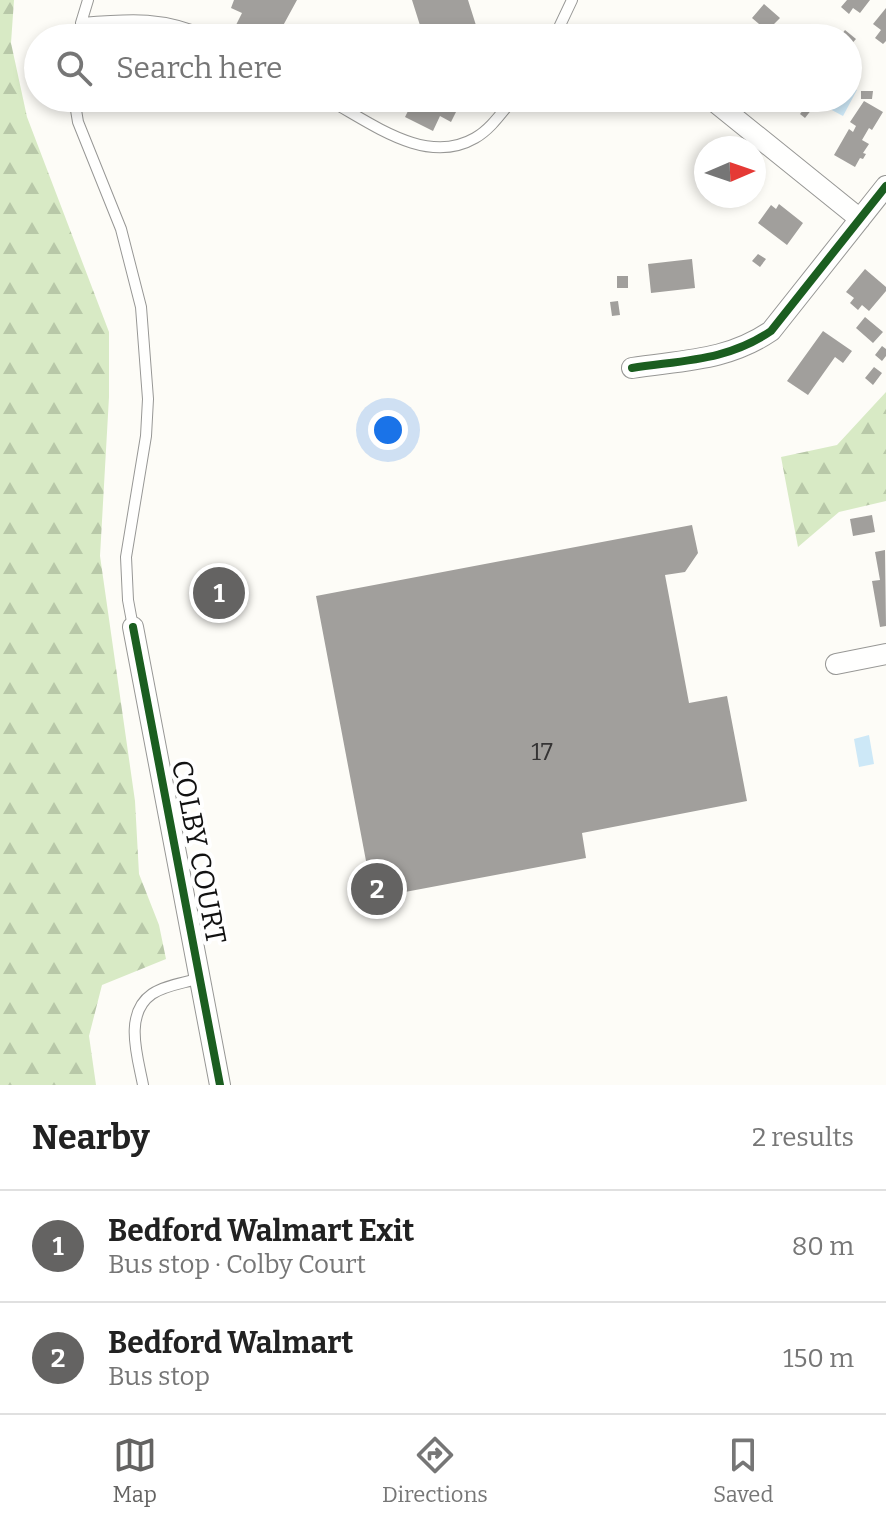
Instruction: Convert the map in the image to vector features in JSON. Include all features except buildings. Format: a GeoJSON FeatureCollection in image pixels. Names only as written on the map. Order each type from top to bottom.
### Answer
{"type":"FeatureCollection","features":[{"type":"Feature","properties":{"kind":"street"},"geometry":{"type":"LineString","coordinates":[[727,112],[860,219]]}},
{"type":"Feature","properties":{"kind":"street"},"geometry":{"type":"LineString","coordinates":[[632,368],[729,354],[751,345],[771,331],[886,186]]}},
{"type":"Feature","properties":{"kind":"street","name":"COLBY COURT"},"geometry":{"type":"LineString","coordinates":[[133,627],[220,1085]]}},
{"type":"Feature","properties":{"kind":"street"},"geometry":{"type":"LineString","coordinates":[[836,664],[886,654]]}},
{"type":"Feature","properties":{"kind":"lane"},"geometry":{"type":"LineString","coordinates":[[88,0],[81,23],[153,19],[176,24]]}},
{"type":"Feature","properties":{"kind":"lane"},"geometry":{"type":"LineString","coordinates":[[561,24],[572,0]]}},
{"type":"Feature","properties":{"kind":"lane"},"geometry":{"type":"LineString","coordinates":[[76,112],[121,229],[141,307],[148,399],[146,436],[126,557],[133,627]]}},
{"type":"Feature","properties":{"kind":"lane"},"geometry":{"type":"LineString","coordinates":[[351,112],[408,142],[431,148],[454,146],[475,138],[502,112]]}},
{"type":"Feature","properties":{"kind":"lane"},"geometry":{"type":"LineString","coordinates":[[143,1085],[135,1038],[136,1021],[142,1005],[150,995],[160,990],[200,978]]}},
{"type":"Feature","properties":{"kind":"green space"},"geometry":{"type":"Polygon","coordinates":[[[0,0],[14,0],[11,43],[24,112],[109,332],[109,397],[100,556],[135,801],[139,874],[159,925],[166,959],[102,985],[89,1036],[96,1085],[0,1085],[0,0]]]}},
{"type":"Feature","properties":{"kind":"green space"},"geometry":{"type":"Polygon","coordinates":[[[886,392],[886,501],[839,512],[798,547],[781,457],[837,445],[886,392]]]}},
{"type":"Feature","properties":{"kind":"water"},"geometry":{"type":"Polygon","coordinates":[[[869,735],[874,764],[859,767],[854,739],[869,735]]]}},
{"type":"Feature","properties":{"kind":"cycle path"},"geometry":{"type":"LineString","coordinates":[[632,368],[721,354],[771,331],[886,186]]}},
{"type":"Feature","properties":{"kind":"cycle path"},"geometry":{"type":"LineString","coordinates":[[133,627],[220,1085]]}},
{"type":"Feature","properties":{"kind":"place","name":"Bedford Walmart Exit"},"geometry":{"type":"Point","coordinates":[219,593]}},
{"type":"Feature","properties":{"kind":"place","name":"Bedford Walmart"},"geometry":{"type":"Point","coordinates":[377,889]}}]}
